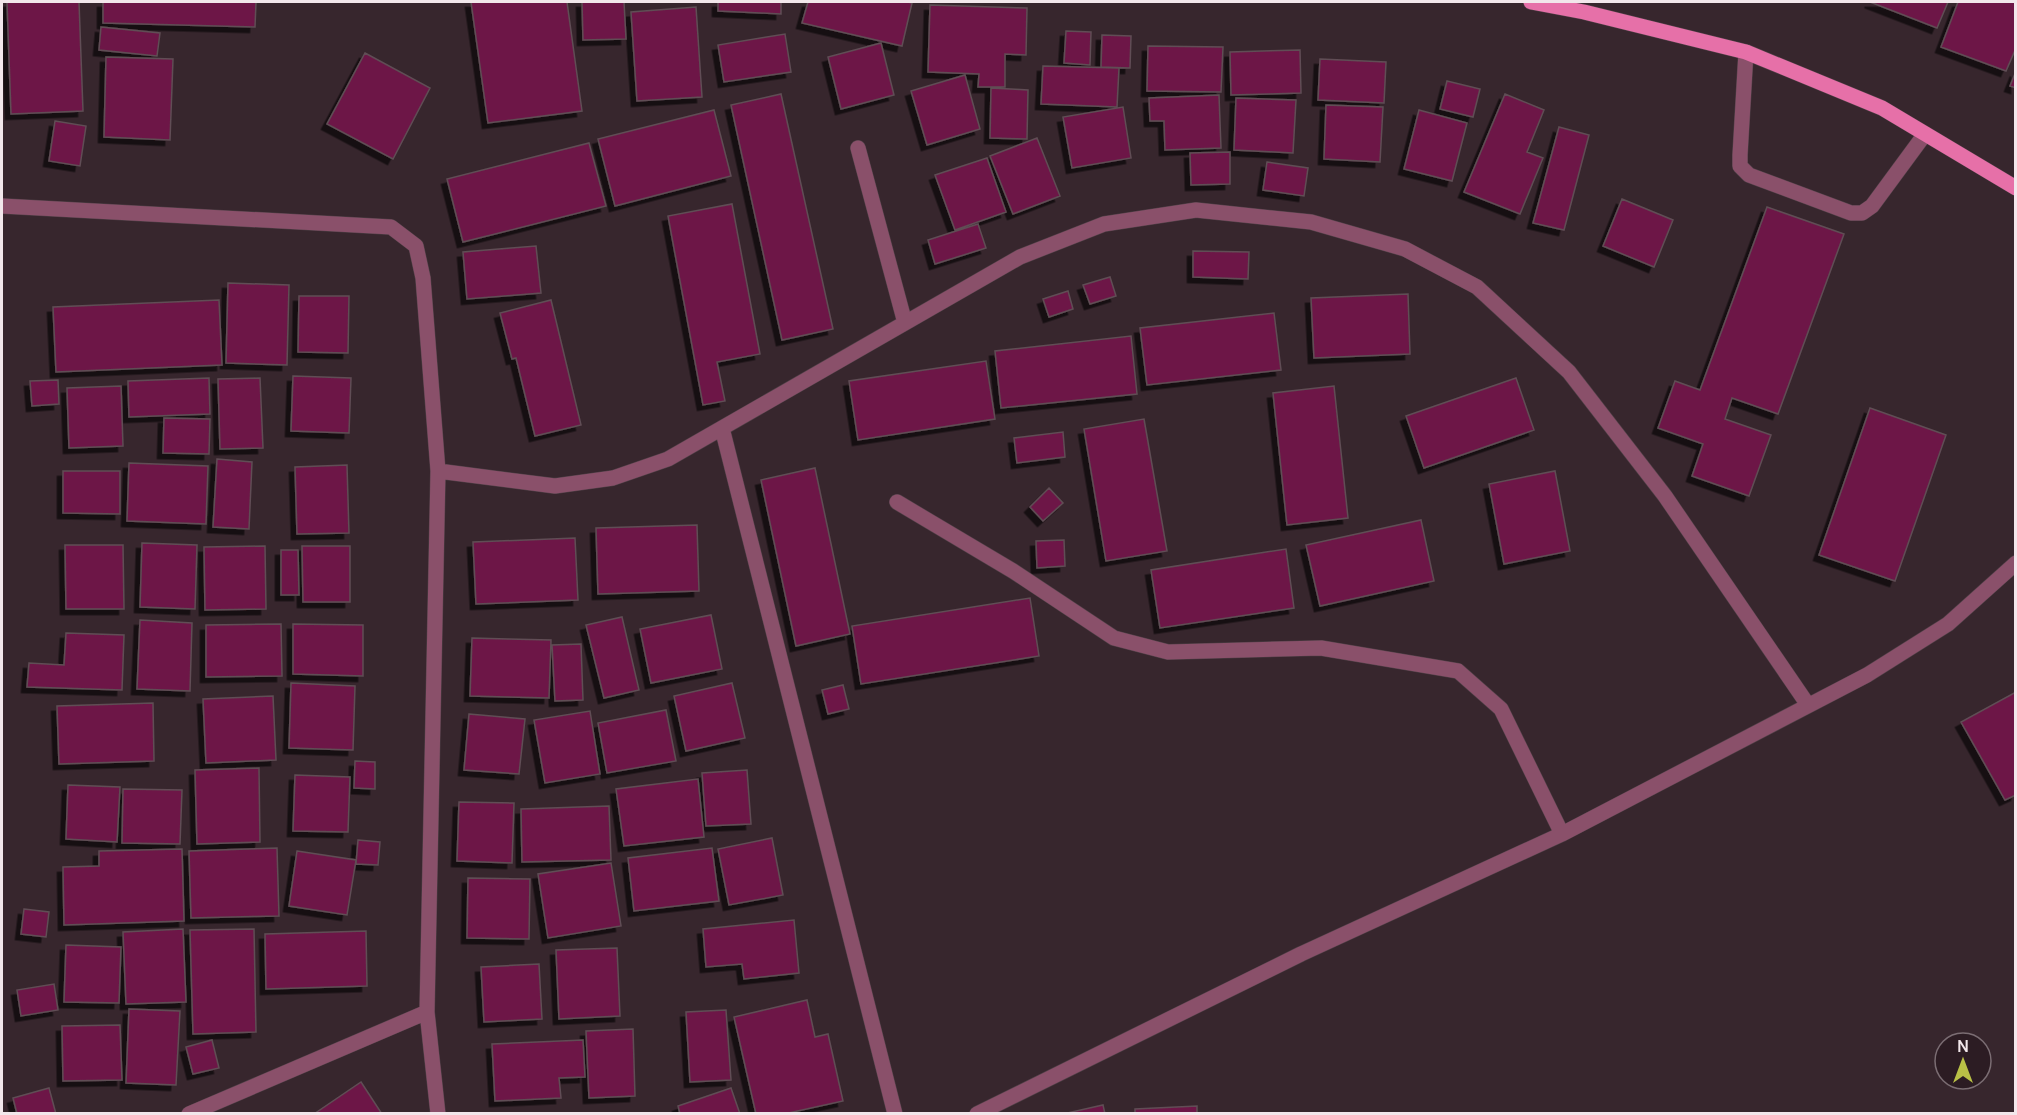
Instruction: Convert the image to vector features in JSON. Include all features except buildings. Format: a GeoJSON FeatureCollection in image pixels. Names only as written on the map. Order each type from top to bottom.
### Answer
{"type":"FeatureCollection","features":[{"type":"Feature","properties":{"kind":"main road"},"geometry":{"type":"LineString","coordinates":[[1531,2],[1584,12],[1746,52],[1882,108],[2016,188]]}},
{"type":"Feature","properties":{"kind":"street"},"geometry":{"type":"LineString","coordinates":[[1746,52],[1740,166],[1749,175],[1851,213],[1862,213],[1872,206],[1925,134]]}},
{"type":"Feature","properties":{"kind":"street"},"geometry":{"type":"LineString","coordinates":[[858,148],[905,323]]}},
{"type":"Feature","properties":{"kind":"street"},"geometry":{"type":"LineString","coordinates":[[2,206],[391,227],[416,246],[423,278],[438,471],[427,1012],[438,1113]]}},
{"type":"Feature","properties":{"kind":"street"},"geometry":{"type":"LineString","coordinates":[[438,471],[555,486],[613,478],[668,459],[1020,257],[1104,224],[1196,210],[1311,222],[1405,249],[1477,287],[1569,372],[1665,496],[1808,705]]}},
{"type":"Feature","properties":{"kind":"street"},"geometry":{"type":"LineString","coordinates":[[722,428],[895,1113]]}},
{"type":"Feature","properties":{"kind":"street"},"geometry":{"type":"LineString","coordinates":[[897,502],[1013,571],[1114,638],[1168,652],[1321,648],[1458,671],[1501,709],[1562,834]]}},
{"type":"Feature","properties":{"kind":"street"},"geometry":{"type":"LineString","coordinates":[[977,1113],[1301,954],[1562,834],[1867,675],[1948,624],[2016,563]]}},
{"type":"Feature","properties":{"kind":"street"},"geometry":{"type":"LineString","coordinates":[[189,1113],[427,1012]]}}]}
